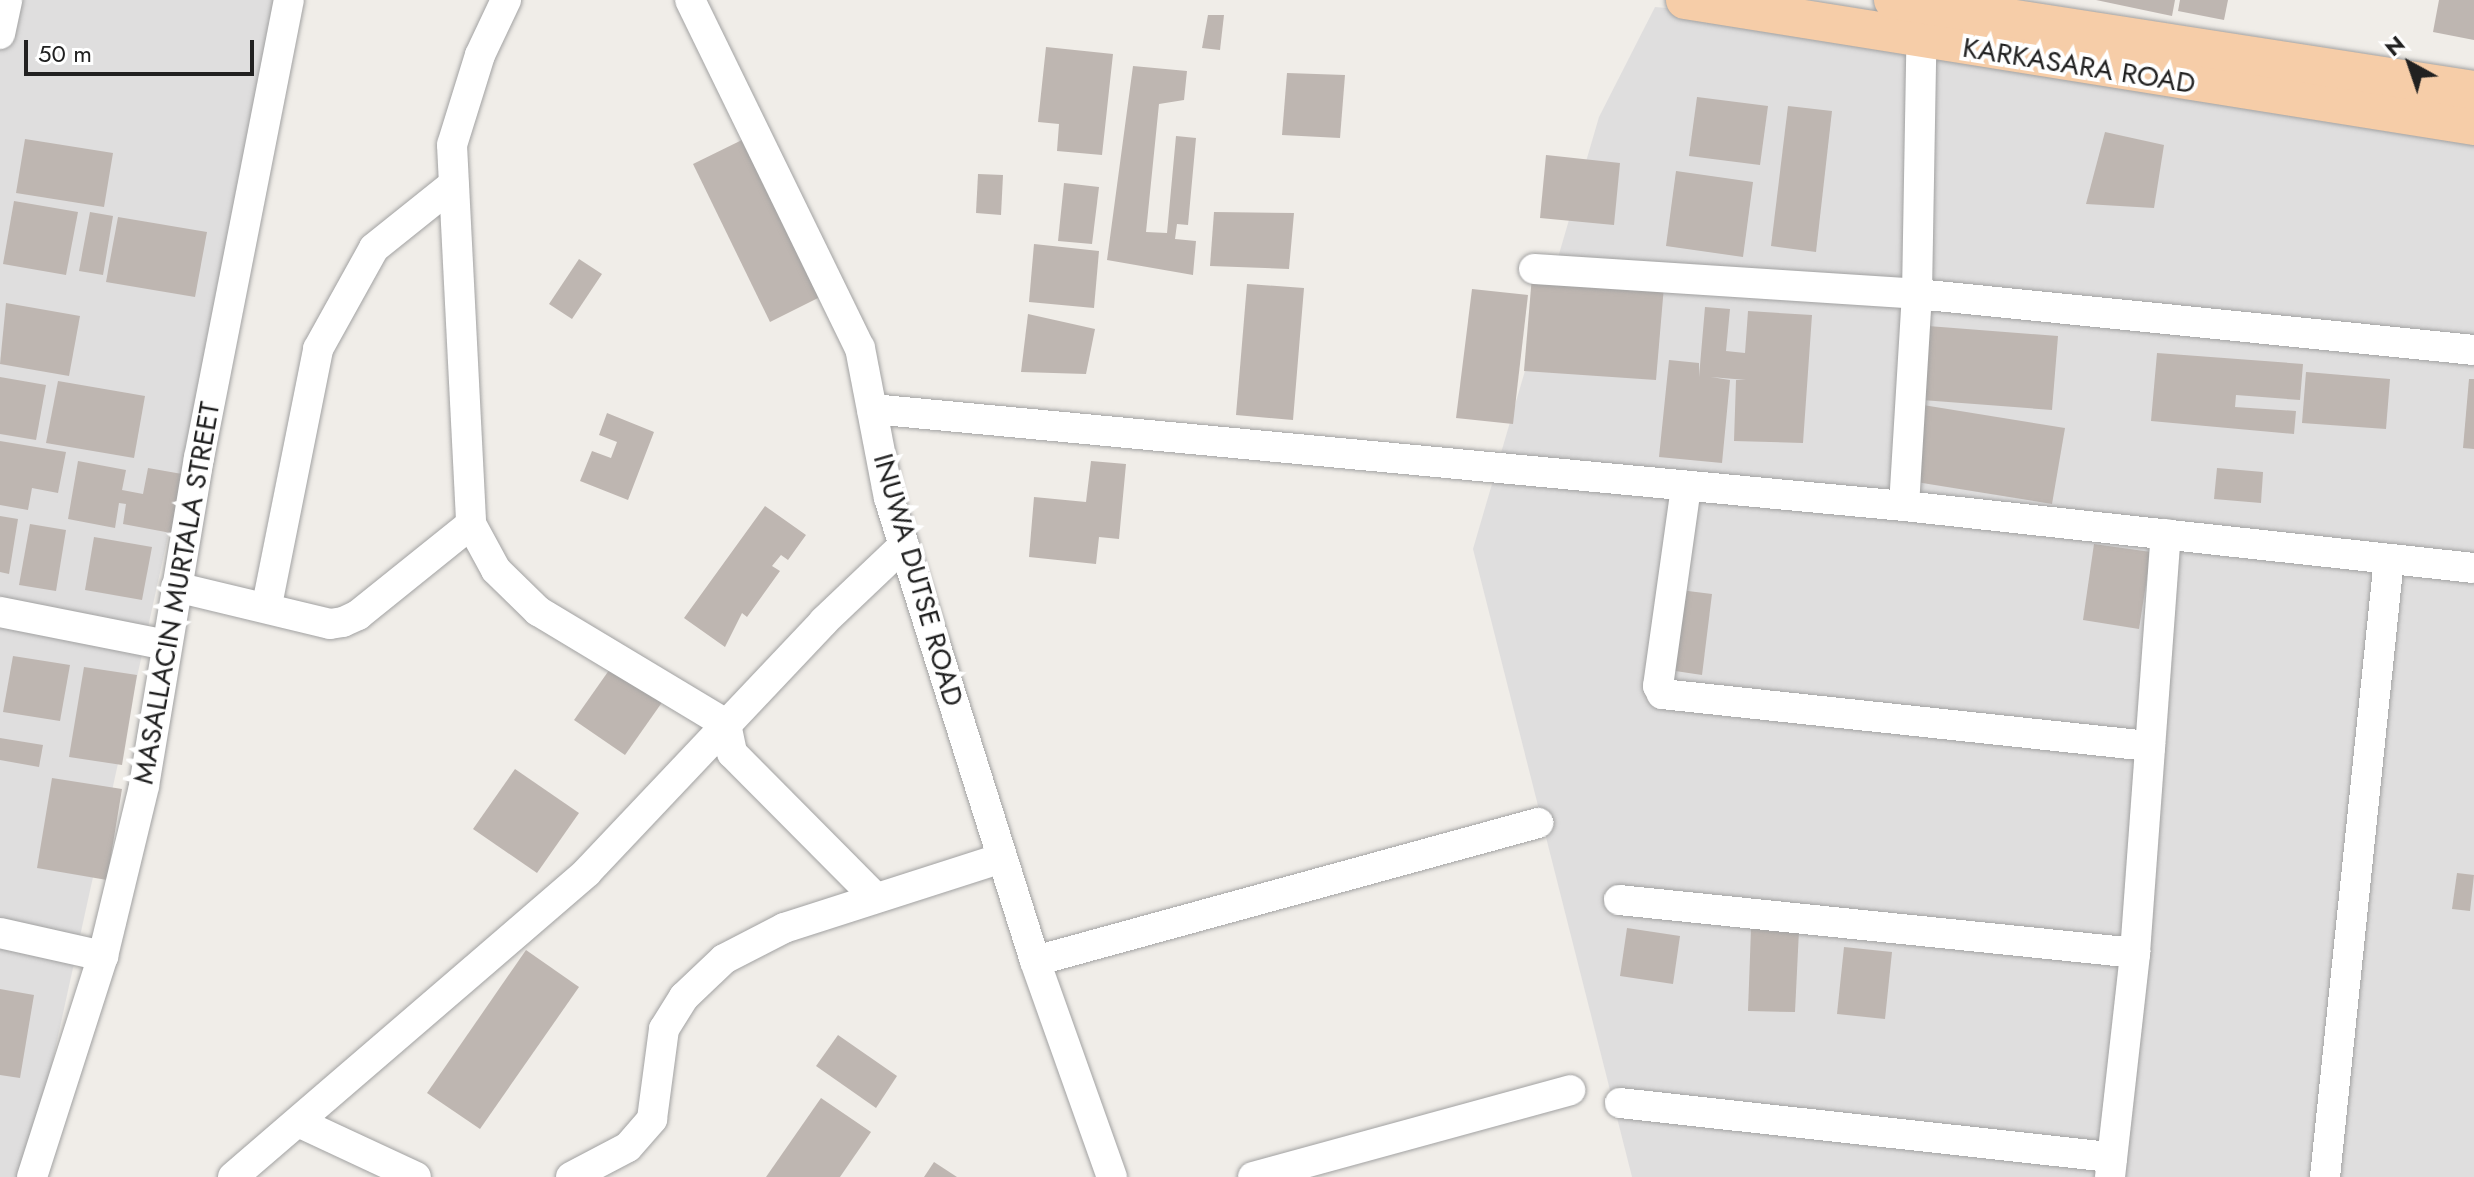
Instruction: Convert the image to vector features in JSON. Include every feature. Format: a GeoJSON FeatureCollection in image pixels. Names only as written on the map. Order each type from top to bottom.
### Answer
{"type":"FeatureCollection","features":[{"type":"Feature","properties":{"kind":"main road","name":"KARKASARA ROAD"},"geometry":{"type":"LineString","coordinates":[[1685,0],[1912,16],[2474,90]]}},
{"type":"Feature","properties":{"kind":"main road","name":"KARKASARA ROAD"},"geometry":{"type":"LineString","coordinates":[[1912,16],[2474,126]]}},
{"type":"Feature","properties":{"kind":"street"},"geometry":{"type":"LineString","coordinates":[[0,34],[7,0]]}},
{"type":"Feature","properties":{"kind":"street","name":"MASALLACIN MURTALA STREET"},"geometry":{"type":"LineString","coordinates":[[32,1177],[103,956],[144,786],[176,587],[289,0]]}},
{"type":"Feature","properties":{"kind":"street"},"geometry":{"type":"LineString","coordinates":[[506,0],[458,118],[452,145],[471,524],[496,570],[538,611],[726,724],[732,753],[874,896]]}},
{"type":"Feature","properties":{"kind":"street","name":"INUWA DUTSE ROAD"},"geometry":{"type":"LineString","coordinates":[[690,0],[846,310],[872,409],[889,498],[1035,961],[1112,1177]]}},
{"type":"Feature","properties":{"kind":"street"},"geometry":{"type":"LineString","coordinates":[[1904,506],[1917,294],[1912,16]]}},
{"type":"Feature","properties":{"kind":"street"},"geometry":{"type":"LineString","coordinates":[[267,605],[318,349],[374,248],[454,184]]}},
{"type":"Feature","properties":{"kind":"street"},"geometry":{"type":"LineString","coordinates":[[1534,269],[1917,294],[2474,350]]}},
{"type":"Feature","properties":{"kind":"street"},"geometry":{"type":"LineString","coordinates":[[872,409],[1904,506],[2474,568]]}},
{"type":"Feature","properties":{"kind":"street"},"geometry":{"type":"LineString","coordinates":[[1686,487],[1658,686],[1662,694],[2150,746]]}},
{"type":"Feature","properties":{"kind":"street"},"geometry":{"type":"LineString","coordinates":[[176,587],[267,605],[330,624],[343,622],[358,615],[471,524]]}},
{"type":"Feature","properties":{"kind":"street"},"geometry":{"type":"LineString","coordinates":[[1620,1103],[2111,1167],[2135,953],[2166,534]]}},
{"type":"Feature","properties":{"kind":"street"},"geometry":{"type":"LineString","coordinates":[[233,1177],[587,872],[726,724],[904,545]]}},
{"type":"Feature","properties":{"kind":"street"},"geometry":{"type":"LineString","coordinates":[[2325,1177],[2389,559]]}},
{"type":"Feature","properties":{"kind":"street"},"geometry":{"type":"LineString","coordinates":[[0,612],[166,645]]}},
{"type":"Feature","properties":{"kind":"street"},"geometry":{"type":"LineString","coordinates":[[1035,961],[1538,823]]}},
{"type":"Feature","properties":{"kind":"street"},"geometry":{"type":"LineString","coordinates":[[571,1177],[628,1147],[652,1119],[664,1029],[684,997],[724,959],[784,928],[874,896],[1002,858]]}},
{"type":"Feature","properties":{"kind":"street"},"geometry":{"type":"LineString","coordinates":[[1619,900],[2135,953]]}},
{"type":"Feature","properties":{"kind":"street"},"geometry":{"type":"LineString","coordinates":[[0,933],[103,956]]}},
{"type":"Feature","properties":{"kind":"street"},"geometry":{"type":"LineString","coordinates":[[1253,1177],[1570,1090]]}},
{"type":"Feature","properties":{"kind":"street"},"geometry":{"type":"LineString","coordinates":[[298,1122],[416,1177]]}},
{"type":"Feature","properties":{"kind":"street"},"geometry":{"type":"LineString","coordinates":[[42,1145],[52,1177]]}},
{"type":"Feature","properties":{"kind":"shaded area"},"geometry":{"type":"Polygon","coordinates":[[[0,0],[286,0],[27,1177],[0,1177],[0,0]]]}},
{"type":"Feature","properties":{"kind":"shaded area"},"geometry":{"type":"Polygon","coordinates":[[[1655,7],[2216,55],[2474,86],[2474,1177],[1632,1177],[1473,549],[1599,117],[1655,7]]]}},
{"type":"Feature","properties":{"kind":"building"},"geometry":{"type":"Polygon","coordinates":[[[2096,0],[2175,0],[2172,16],[2096,0]]]}},
{"type":"Feature","properties":{"kind":"building"},"geometry":{"type":"Polygon","coordinates":[[[2180,0],[2228,0],[2224,20],[2178,11],[2180,0]]]}},
{"type":"Feature","properties":{"kind":"building"},"geometry":{"type":"Polygon","coordinates":[[[2439,0],[2474,0],[2474,40],[2433,32],[2439,0]]]}},
{"type":"Feature","properties":{"kind":"building"},"geometry":{"type":"Polygon","coordinates":[[[1208,15],[1224,15],[1220,50],[1202,48],[1208,15]]]}},
{"type":"Feature","properties":{"kind":"building"},"geometry":{"type":"Polygon","coordinates":[[[1046,47],[1113,54],[1102,155],[1057,151],[1059,124],[1038,122],[1046,47]]]}},
{"type":"Feature","properties":{"kind":"building"},"geometry":{"type":"Polygon","coordinates":[[[1133,66],[1187,71],[1184,100],[1159,104],[1146,232],[1167,233],[1176,136],[1196,138],[1188,225],[1177,224],[1175,239],[1196,241],[1193,275],[1107,260],[1133,66]]]}},
{"type":"Feature","properties":{"kind":"building"},"geometry":{"type":"Polygon","coordinates":[[[1287,73],[1345,75],[1340,138],[1282,135],[1287,73]]]}},
{"type":"Feature","properties":{"kind":"building"},"geometry":{"type":"Polygon","coordinates":[[[1697,97],[1768,106],[1760,165],[1689,156],[1697,97]]]}},
{"type":"Feature","properties":{"kind":"building"},"geometry":{"type":"Polygon","coordinates":[[[1788,106],[1832,111],[1816,252],[1771,246],[1788,106]]]}},
{"type":"Feature","properties":{"kind":"building"},"geometry":{"type":"Polygon","coordinates":[[[2105,132],[2164,145],[2154,208],[2086,204],[2105,132]]]}},
{"type":"Feature","properties":{"kind":"building"},"geometry":{"type":"Polygon","coordinates":[[[746,138],[822,296],[770,322],[693,164],[746,138]]]}},
{"type":"Feature","properties":{"kind":"building"},"geometry":{"type":"Polygon","coordinates":[[[25,139],[113,153],[104,207],[16,193],[25,139]]]}},
{"type":"Feature","properties":{"kind":"building"},"geometry":{"type":"Polygon","coordinates":[[[1546,155],[1620,163],[1614,225],[1540,218],[1546,155]]]}},
{"type":"Feature","properties":{"kind":"building"},"geometry":{"type":"Polygon","coordinates":[[[1676,171],[1753,182],[1743,257],[1666,246],[1676,171]]]}},
{"type":"Feature","properties":{"kind":"building"},"geometry":{"type":"Polygon","coordinates":[[[978,174],[1003,175],[1001,215],[976,213],[978,174]]]}},
{"type":"Feature","properties":{"kind":"building"},"geometry":{"type":"Polygon","coordinates":[[[1064,183],[1099,187],[1092,244],[1058,241],[1064,183]]]}},
{"type":"Feature","properties":{"kind":"building"},"geometry":{"type":"Polygon","coordinates":[[[14,201],[78,212],[66,275],[3,264],[14,201]]]}},
{"type":"Feature","properties":{"kind":"building"},"geometry":{"type":"Polygon","coordinates":[[[90,212],[113,216],[103,275],[79,271],[90,212]]]}},
{"type":"Feature","properties":{"kind":"building"},"geometry":{"type":"Polygon","coordinates":[[[1214,212],[1294,213],[1289,269],[1210,266],[1214,212]]]}},
{"type":"Feature","properties":{"kind":"building"},"geometry":{"type":"Polygon","coordinates":[[[118,217],[207,232],[195,297],[106,282],[118,217]]]}},
{"type":"Feature","properties":{"kind":"building"},"geometry":{"type":"Polygon","coordinates":[[[1034,244],[1099,251],[1094,308],[1029,302],[1034,244]]]}},
{"type":"Feature","properties":{"kind":"building"},"geometry":{"type":"Polygon","coordinates":[[[579,259],[602,274],[572,319],[549,304],[579,259]]]}},
{"type":"Feature","properties":{"kind":"building"},"geometry":{"type":"Polygon","coordinates":[[[1532,276],[1664,286],[1656,380],[1524,371],[1532,276]]]}},
{"type":"Feature","properties":{"kind":"building"},"geometry":{"type":"Polygon","coordinates":[[[1247,284],[1304,288],[1293,420],[1236,415],[1247,284]]]}},
{"type":"Feature","properties":{"kind":"building"},"geometry":{"type":"Polygon","coordinates":[[[1472,289],[1528,295],[1513,424],[1456,418],[1472,289]]]}},
{"type":"Feature","properties":{"kind":"building"},"geometry":{"type":"Polygon","coordinates":[[[6,303],[80,316],[69,376],[0,364],[6,303]]]}},
{"type":"Feature","properties":{"kind":"building"},"geometry":{"type":"Polygon","coordinates":[[[1705,307],[1730,309],[1726,351],[1745,353],[1748,311],[1812,315],[1803,443],[1734,441],[1736,380],[1746,380],[1711,377],[1730,380],[1722,463],[1659,457],[1669,360],[1699,363],[1699,377],[1705,307]]]}},
{"type":"Feature","properties":{"kind":"building"},"geometry":{"type":"Polygon","coordinates":[[[1028,314],[1095,329],[1086,374],[1021,372],[1028,314]]]}},
{"type":"Feature","properties":{"kind":"building"},"geometry":{"type":"Polygon","coordinates":[[[1928,326],[2058,336],[2052,410],[1922,400],[1928,326]]]}},
{"type":"Feature","properties":{"kind":"building"},"geometry":{"type":"Polygon","coordinates":[[[2157,353],[2303,364],[2300,400],[2236,395],[2235,407],[2296,411],[2294,434],[2151,421],[2157,353]]]}},
{"type":"Feature","properties":{"kind":"building"},"geometry":{"type":"Polygon","coordinates":[[[2306,372],[2390,379],[2386,429],[2302,423],[2306,372]]]}},
{"type":"Feature","properties":{"kind":"building"},"geometry":{"type":"Polygon","coordinates":[[[0,377],[46,385],[36,440],[0,434],[0,377]]]}},
{"type":"Feature","properties":{"kind":"building"},"geometry":{"type":"Polygon","coordinates":[[[2469,379],[2474,379],[2474,449],[2463,448],[2469,379]]]}},
{"type":"Feature","properties":{"kind":"building"},"geometry":{"type":"Polygon","coordinates":[[[58,381],[145,396],[134,458],[46,443],[58,381]]]}},
{"type":"Feature","properties":{"kind":"building"},"geometry":{"type":"Polygon","coordinates":[[[1923,405],[2065,428],[2052,504],[1910,481],[1923,405]]]}},
{"type":"Feature","properties":{"kind":"building"},"geometry":{"type":"Polygon","coordinates":[[[607,413],[654,432],[628,500],[580,481],[592,451],[611,458],[617,442],[599,435],[607,413]]]}},
{"type":"Feature","properties":{"kind":"building"},"geometry":{"type":"Polygon","coordinates":[[[0,441],[66,452],[58,493],[32,488],[28,510],[0,505],[0,441]]]}},
{"type":"Feature","properties":{"kind":"building"},"geometry":{"type":"Polygon","coordinates":[[[78,461],[126,470],[122,490],[143,494],[148,468],[182,474],[171,533],[123,524],[126,504],[119,503],[115,528],[68,519],[78,461]]]}},
{"type":"Feature","properties":{"kind":"building"},"geometry":{"type":"Polygon","coordinates":[[[1091,461],[1126,464],[1119,539],[1099,537],[1096,564],[1029,557],[1034,497],[1086,502],[1091,461]]]}},
{"type":"Feature","properties":{"kind":"building"},"geometry":{"type":"Polygon","coordinates":[[[2217,468],[2263,472],[2261,503],[2214,499],[2217,468]]]}},
{"type":"Feature","properties":{"kind":"building"},"geometry":{"type":"Polygon","coordinates":[[[765,506],[806,535],[788,560],[781,555],[772,566],[780,571],[747,617],[742,613],[725,647],[684,618],[765,506]]]}},
{"type":"Feature","properties":{"kind":"building"},"geometry":{"type":"Polygon","coordinates":[[[0,516],[18,519],[9,574],[0,572],[0,516]]]}},
{"type":"Feature","properties":{"kind":"building"},"geometry":{"type":"Polygon","coordinates":[[[30,524],[66,530],[56,591],[19,585],[30,524]]]}},
{"type":"Feature","properties":{"kind":"building"},"geometry":{"type":"Polygon","coordinates":[[[94,537],[152,547],[142,600],[85,590],[94,537]]]}},
{"type":"Feature","properties":{"kind":"building"},"geometry":{"type":"Polygon","coordinates":[[[2094,544],[2151,552],[2139,629],[2083,620],[2094,544]]]}},
{"type":"Feature","properties":{"kind":"building"},"geometry":{"type":"Polygon","coordinates":[[[1672,589],[1712,594],[1702,675],[1662,669],[1672,589]]]}},
{"type":"Feature","properties":{"kind":"building"},"geometry":{"type":"Polygon","coordinates":[[[13,656],[70,665],[60,721],[3,712],[13,656]]]}},
{"type":"Feature","properties":{"kind":"building"},"geometry":{"type":"Polygon","coordinates":[[[612,666],[663,701],[625,755],[574,720],[612,666]]]}},
{"type":"Feature","properties":{"kind":"building"},"geometry":{"type":"Polygon","coordinates":[[[84,667],[137,675],[122,765],[69,757],[84,667]]]}},
{"type":"Feature","properties":{"kind":"building"},"geometry":{"type":"Polygon","coordinates":[[[0,738],[43,745],[39,767],[0,760],[0,738]]]}},
{"type":"Feature","properties":{"kind":"building"},"geometry":{"type":"Polygon","coordinates":[[[515,769],[579,813],[537,873],[473,829],[515,769]]]}},
{"type":"Feature","properties":{"kind":"building"},"geometry":{"type":"Polygon","coordinates":[[[52,778],[122,789],[107,880],[37,868],[52,778]]]}},
{"type":"Feature","properties":{"kind":"building"},"geometry":{"type":"Polygon","coordinates":[[[2457,873],[2474,875],[2470,911],[2452,909],[2457,873]]]}},
{"type":"Feature","properties":{"kind":"building"},"geometry":{"type":"Polygon","coordinates":[[[1627,928],[1680,936],[1673,984],[1620,976],[1627,928]]]}},
{"type":"Feature","properties":{"kind":"building"},"geometry":{"type":"Polygon","coordinates":[[[1751,929],[1799,930],[1795,1012],[1748,1011],[1751,929]]]}},
{"type":"Feature","properties":{"kind":"building"},"geometry":{"type":"Polygon","coordinates":[[[1844,947],[1892,952],[1885,1019],[1837,1014],[1844,947]]]}},
{"type":"Feature","properties":{"kind":"building"},"geometry":{"type":"Polygon","coordinates":[[[526,950],[579,987],[480,1129],[427,1093],[526,950]]]}},
{"type":"Feature","properties":{"kind":"building"},"geometry":{"type":"Polygon","coordinates":[[[0,989],[34,995],[20,1078],[0,1075],[0,989]]]}},
{"type":"Feature","properties":{"kind":"building"},"geometry":{"type":"Polygon","coordinates":[[[838,1035],[897,1076],[876,1108],[816,1066],[838,1035]]]}},
{"type":"Feature","properties":{"kind":"building"},"geometry":{"type":"Polygon","coordinates":[[[821,1098],[871,1132],[840,1177],[766,1177],[821,1098]]]}},
{"type":"Feature","properties":{"kind":"building"},"geometry":{"type":"Polygon","coordinates":[[[934,1162],[957,1177],[924,1177],[934,1162]]]}}]}
